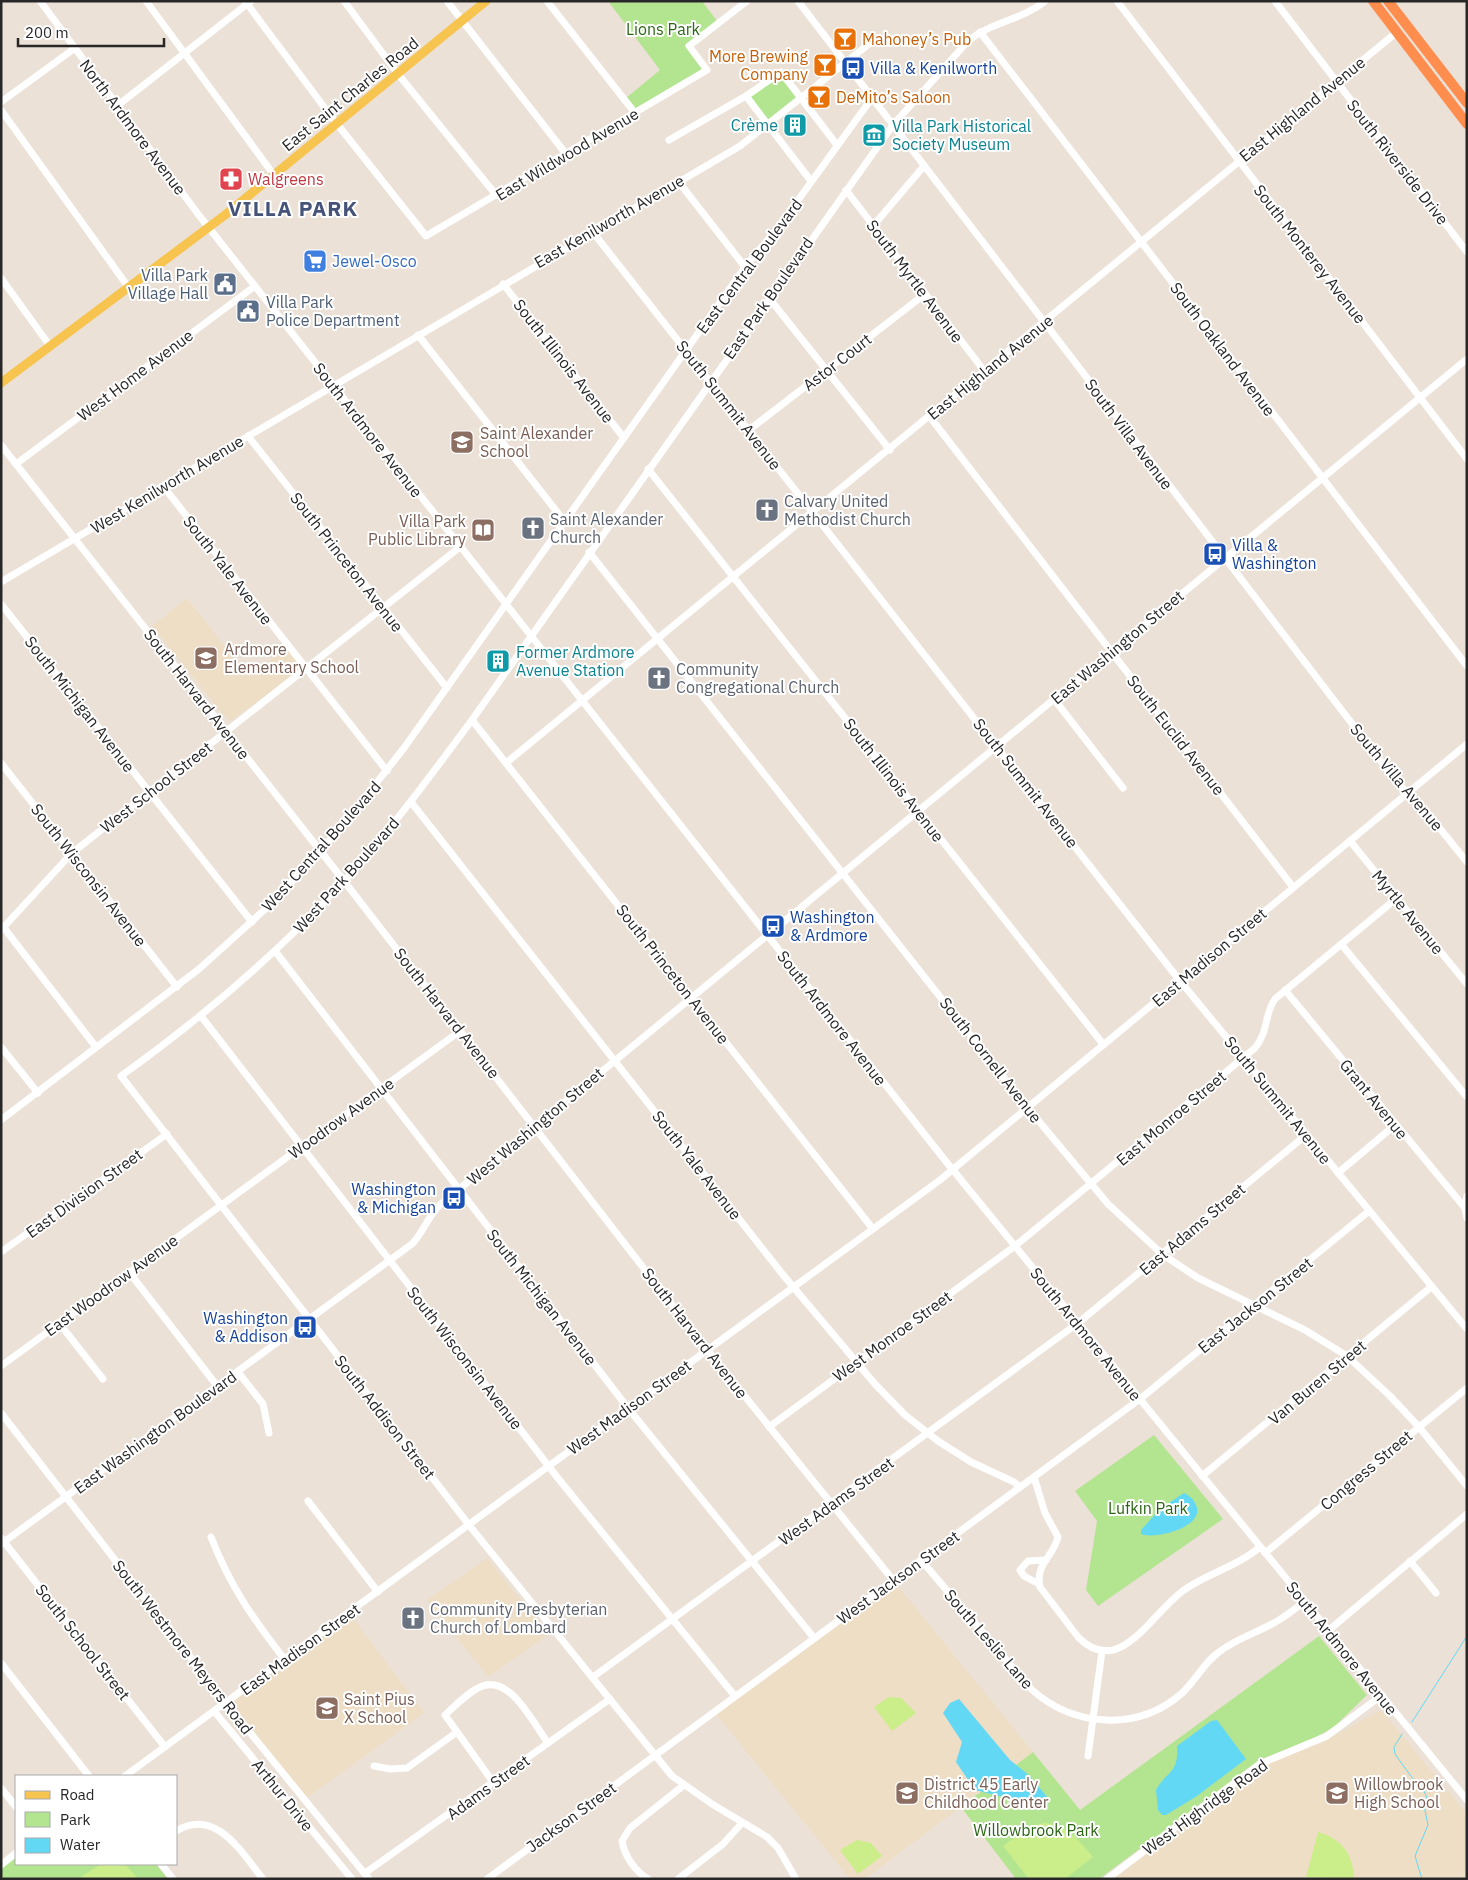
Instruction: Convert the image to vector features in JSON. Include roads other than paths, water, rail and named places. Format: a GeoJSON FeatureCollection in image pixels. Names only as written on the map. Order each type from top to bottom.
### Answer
{"type":"FeatureCollection","features":[{"type":"Feature","properties":{"kind":"highway"},"geometry":{"type":"LineString","coordinates":[[1374,1],[1467,124]]}},
{"type":"Feature","properties":{"kind":"highway"},"geometry":{"type":"LineString","coordinates":[[1388,1],[1467,103]]}},
{"type":"Feature","properties":{"kind":"main road","name":"East Saint Charles Road"},"geometry":{"type":"LineString","coordinates":[[1,383],[209,228],[486,1]]}},
{"type":"Feature","properties":{"kind":"street","name":"North Ardmore Avenue"},"geometry":{"type":"LineString","coordinates":[[40,1],[209,228]]}},
{"type":"Feature","properties":{"kind":"street"},"geometry":{"type":"LineString","coordinates":[[146,1],[274,175]]}},
{"type":"Feature","properties":{"kind":"street"},"geometry":{"type":"LineString","coordinates":[[344,1],[398,74],[496,195]]}},
{"type":"Feature","properties":{"kind":"street"},"geometry":{"type":"LineString","coordinates":[[447,1],[566,154]]}},
{"type":"Feature","properties":{"kind":"street"},"geometry":{"type":"LineString","coordinates":[[547,1],[635,113]]}},
{"type":"Feature","properties":{"kind":"street","name":"East Wildwood Avenue"},"geometry":{"type":"LineString","coordinates":[[337,124],[426,236],[708,70],[689,46],[747,1]]}},
{"type":"Feature","properties":{"kind":"street","name":"South Villa Avenue"},"geometry":{"type":"LineString","coordinates":[[798,1],[1396,781],[1467,862]]}},
{"type":"Feature","properties":{"kind":"street","name":"East Park Boulevard"},"geometry":{"type":"LineString","coordinates":[[531,637],[589,552],[893,125],[968,41],[980,32],[1030,12],[1045,1]]}},
{"type":"Feature","properties":{"kind":"street","name":"South Monterey Avenue"},"geometry":{"type":"LineString","coordinates":[[1117,1],[1467,458]]}},
{"type":"Feature","properties":{"kind":"street","name":"South Riverside Drive"},"geometry":{"type":"LineString","coordinates":[[1276,1],[1467,252]]}},
{"type":"Feature","properties":{"kind":"street"},"geometry":{"type":"LineString","coordinates":[[118,106],[248,2],[337,124]]}},
{"type":"Feature","properties":{"kind":"street","name":"South Oakland Avenue"},"geometry":{"type":"LineString","coordinates":[[980,32],[1467,666]]}},
{"type":"Feature","properties":{"kind":"street","name":"East Highland Avenue"},"geometry":{"type":"LineString","coordinates":[[506,764],[1397,32]]}},
{"type":"Feature","properties":{"kind":"street","name":"East Kenilworth Avenue"},"geometry":{"type":"LineString","coordinates":[[333,385],[592,231],[740,146],[874,40]]}},
{"type":"Feature","properties":{"kind":"street"},"geometry":{"type":"LineString","coordinates":[[1,102],[75,48]]}},
{"type":"Feature","properties":{"kind":"street"},"geometry":{"type":"LineString","coordinates":[[670,140],[746,96],[781,72],[837,145]]}},
{"type":"Feature","properties":{"kind":"street"},"geometry":{"type":"LineString","coordinates":[[746,96],[811,181]]}},
{"type":"Feature","properties":{"kind":"street","name":"East Central Boulevard"},"geometry":{"type":"LineString","coordinates":[[506,606],[745,267],[780,225],[872,98]]}},
{"type":"Feature","properties":{"kind":"street"},"geometry":{"type":"LineString","coordinates":[[1,110],[129,288]]}},
{"type":"Feature","properties":{"kind":"street"},"geometry":{"type":"LineString","coordinates":[[874,226],[924,166]]}},
{"type":"Feature","properties":{"kind":"street"},"geometry":{"type":"LineString","coordinates":[[678,181],[745,267]]}},
{"type":"Feature","properties":{"kind":"street","name":"South Myrtle Avenue"},"geometry":{"type":"LineString","coordinates":[[846,190],[985,372]]}},
{"type":"Feature","properties":{"kind":"street","name":"South Ardmore Avenue"},"geometry":{"type":"LineString","coordinates":[[209,228],[952,1170],[1467,1800]]}},
{"type":"Feature","properties":{"kind":"street","name":"South Summit Avenue"},"geometry":{"type":"LineString","coordinates":[[592,231],[1180,981],[1467,1330]]}},
{"type":"Feature","properties":{"kind":"street"},"geometry":{"type":"LineString","coordinates":[[1,278],[50,346]]}},
{"type":"Feature","properties":{"kind":"street","name":"South Illinois Avenue"},"geometry":{"type":"LineString","coordinates":[[503,284],[624,438]]}},
{"type":"Feature","properties":{"kind":"street","name":"West Home Avenue"},"geometry":{"type":"LineString","coordinates":[[16,464],[255,286]]}},
{"type":"Feature","properties":{"kind":"street","name":"Astor Court"},"geometry":{"type":"LineString","coordinates":[[748,430],[925,294]]}},
{"type":"Feature","properties":{"kind":"street"},"geometry":{"type":"LineString","coordinates":[[769,298],[890,450]]}},
{"type":"Feature","properties":{"kind":"street"},"geometry":{"type":"LineString","coordinates":[[418,335],[565,522]]}},
{"type":"Feature","properties":{"kind":"street","name":"East Washington Street"},"geometry":{"type":"LineString","coordinates":[[766,935],[1467,359]]}},
{"type":"Feature","properties":{"kind":"street","name":"West Kenilworth Avenue"},"geometry":{"type":"LineString","coordinates":[[1,582],[333,385]]}},
{"type":"Feature","properties":{"kind":"street","name":"South Euclid Avenue"},"geometry":{"type":"LineString","coordinates":[[930,416],[1293,887]]}},
{"type":"Feature","properties":{"kind":"street","name":"South Princeton Avenue"},"geometry":{"type":"LineString","coordinates":[[248,436],[447,688]]}},
{"type":"Feature","properties":{"kind":"street","name":"South Harvard Avenue"},"geometry":{"type":"LineString","coordinates":[[1,446],[321,851],[707,1350],[894,1580]]}},
{"type":"Feature","properties":{"kind":"street","name":"South Illinois Avenue"},"geometry":{"type":"LineString","coordinates":[[648,469],[1103,1044]]}},
{"type":"Feature","properties":{"kind":"street","name":"South Yale Avenue"},"geometry":{"type":"LineString","coordinates":[[162,486],[387,772]]}},
{"type":"Feature","properties":{"kind":"street","name":"West School Street"},"geometry":{"type":"LineString","coordinates":[[2,929],[72,853],[460,547]]}},
{"type":"Feature","properties":{"kind":"street","name":"South Cornell Avenue"},"geometry":{"type":"LineString","coordinates":[[589,552],[1027,1107],[1119,1216],[1162,1254],[1198,1278],[1305,1330],[1347,1356],[1390,1396],[1419,1427],[1467,1486]]}},
{"type":"Feature","properties":{"kind":"street","name":"South Michigan Avenue"},"geometry":{"type":"LineString","coordinates":[[1,604],[252,922]]}},
{"type":"Feature","properties":{"kind":"street","name":"West Central Boulevard"},"geometry":{"type":"LineString","coordinates":[[1,1120],[177,987],[252,922],[321,851],[387,772],[506,606]]}},
{"type":"Feature","properties":{"kind":"street","name":"West Park Boulevard"},"geometry":{"type":"LineString","coordinates":[[121,1076],[201,1016],[275,952],[344,881],[411,802],[531,637]]}},
{"type":"Feature","properties":{"kind":"street"},"geometry":{"type":"LineString","coordinates":[[1054,699],[1123,788]]}},
{"type":"Feature","properties":{"kind":"street","name":"South Princeton Avenue"},"geometry":{"type":"LineString","coordinates":[[472,720],[873,1229]]}},
{"type":"Feature","properties":{"kind":"street","name":"East Madison Street"},"geometry":{"type":"LineString","coordinates":[[952,1170],[1467,744]]}},
{"type":"Feature","properties":{"kind":"street","name":"South Wisconsin Avenue"},"geometry":{"type":"LineString","coordinates":[[1,763],[177,987]]}},
{"type":"Feature","properties":{"kind":"street","name":"South Yale Avenue"},"geometry":{"type":"LineString","coordinates":[[411,802],[794,1287],[887,1397],[928,1433],[971,1462],[1014,1482],[1020,1488]]}},
{"type":"Feature","properties":{"kind":"street","name":"Myrtle Avenue"},"geometry":{"type":"LineString","coordinates":[[1350,841],[1467,984]]}},
{"type":"Feature","properties":{"kind":"street","name":"East Monroe Street"},"geometry":{"type":"LineString","coordinates":[[1014,1246],[1243,1058],[1260,1041],[1266,1030],[1272,1002],[1397,898]]}},
{"type":"Feature","properties":{"kind":"street"},"geometry":{"type":"LineString","coordinates":[[2,929],[96,1047]]}},
{"type":"Feature","properties":{"kind":"street","name":"West Washington Street"},"geometry":{"type":"LineString","coordinates":[[309,1319],[416,1240],[435,1209],[766,935]]}},
{"type":"Feature","properties":{"kind":"street"},"geometry":{"type":"LineString","coordinates":[[1341,944],[1467,1097]]}},
{"type":"Feature","properties":{"kind":"street","name":"South Michigan Avenue"},"geometry":{"type":"LineString","coordinates":[[275,952],[628,1408],[814,1638]]}},
{"type":"Feature","properties":{"kind":"street","name":"Grant Avenue"},"geometry":{"type":"LineString","coordinates":[[1285,990],[1465,1208]]}},
{"type":"Feature","properties":{"kind":"street","name":"South Wisconsin Avenue"},"geometry":{"type":"LineString","coordinates":[[201,1016],[549,1466],[734,1695]]}},
{"type":"Feature","properties":{"kind":"street","name":"Woodrow Avenue"},"geometry":{"type":"LineString","coordinates":[[221,1204],[460,1031]]}},
{"type":"Feature","properties":{"kind":"street"},"geometry":{"type":"LineString","coordinates":[[1,1047],[38,1093]]}},
{"type":"Feature","properties":{"kind":"street","name":"South Addison Street"},"geometry":{"type":"LineString","coordinates":[[121,1076],[469,1525],[672,1776],[773,1842],[795,1878]]}},
{"type":"Feature","properties":{"kind":"street"},"geometry":{"type":"LineString","coordinates":[[1338,1173],[1395,1125]]}},
{"type":"Feature","properties":{"kind":"street","name":"East Division Street"},"geometry":{"type":"LineString","coordinates":[[1,1252],[167,1134]]}},
{"type":"Feature","properties":{"kind":"street","name":"East Adams Street"},"geometry":{"type":"LineString","coordinates":[[1078,1323],[1306,1134]]}},
{"type":"Feature","properties":{"kind":"street","name":"West Madison Street"},"geometry":{"type":"LineString","coordinates":[[378,1592],[952,1170]]}},
{"type":"Feature","properties":{"kind":"street"},"geometry":{"type":"LineString","coordinates":[[1467,1196],[1465,1208],[1467,1218]]}},
{"type":"Feature","properties":{"kind":"street","name":"East Woodrow Avenue"},"geometry":{"type":"LineString","coordinates":[[1,1366],[221,1204]]}},
{"type":"Feature","properties":{"kind":"street","name":"East Jackson Street"},"geometry":{"type":"LineString","coordinates":[[1140,1399],[1369,1211]]}},
{"type":"Feature","properties":{"kind":"street","name":"West Monroe Street"},"geometry":{"type":"LineString","coordinates":[[769,1427],[1014,1246]]}},
{"type":"Feature","properties":{"kind":"street"},"geometry":{"type":"LineString","coordinates":[[129,1272],[218,1386]]}},
{"type":"Feature","properties":{"kind":"street","name":"Van Buren Street"},"geometry":{"type":"LineString","coordinates":[[1202,1476],[1431,1287]]}},
{"type":"Feature","properties":{"kind":"street","name":"East Washington Boulevard"},"geometry":{"type":"LineString","coordinates":[[2,1541],[309,1319]]}},
{"type":"Feature","properties":{"kind":"street"},"geometry":{"type":"LineString","coordinates":[[59,1323],[103,1379]]}},
{"type":"Feature","properties":{"kind":"street","name":"West Adams Street"},"geometry":{"type":"LineString","coordinates":[[593,1677],[1078,1323]]}},
{"type":"Feature","properties":{"kind":"street"},"geometry":{"type":"LineString","coordinates":[[238,1372],[266,1410],[269,1433]]}},
{"type":"Feature","properties":{"kind":"street","name":"Congress Street"},"geometry":{"type":"LineString","coordinates":[[1102,1651],[1128,1645],[1165,1606],[1187,1588],[1263,1550],[1467,1388]]}},
{"type":"Feature","properties":{"kind":"street","name":"West Jackson Street"},"geometry":{"type":"LineString","coordinates":[[655,1754],[1140,1399]]}},
{"type":"Feature","properties":{"kind":"street","name":"South Westmore Meyers Road"},"geometry":{"type":"LineString","coordinates":[[1,1413],[226,1703],[367,1876]]}},
{"type":"Feature","properties":{"kind":"street"},"geometry":{"type":"LineString","coordinates":[[1034,1477],[1045,1513],[1058,1537],[1053,1551],[1041,1565],[1040,1584]]}},
{"type":"Feature","properties":{"kind":"street"},"geometry":{"type":"LineString","coordinates":[[308,1501],[378,1592]]}},
{"type":"Feature","properties":{"kind":"street"},"geometry":{"type":"LineString","coordinates":[[1329,1630],[1467,1514]]}},
{"type":"Feature","properties":{"kind":"street"},"geometry":{"type":"LineString","coordinates":[[211,1537],[224,1571],[237,1595],[285,1660]]}},
{"type":"Feature","properties":{"kind":"street","name":"South School Street"},"geometry":{"type":"LineString","coordinates":[[2,1541],[166,1747]]}},
{"type":"Feature","properties":{"kind":"street","name":"South Leslie Lane"},"geometry":{"type":"LineString","coordinates":[[921,1560],[1031,1689],[1054,1706],[1093,1720]]}},
{"type":"Feature","properties":{"kind":"street"},"geometry":{"type":"LineString","coordinates":[[1046,1560],[1028,1561],[1020,1570],[1024,1576],[1040,1584],[1084,1644],[1102,1651],[1088,1756]]}},
{"type":"Feature","properties":{"kind":"street"},"geometry":{"type":"LineString","coordinates":[[1410,1561],[1436,1593]]}},
{"type":"Feature","properties":{"kind":"street","name":"East Madison Street"},"geometry":{"type":"LineString","coordinates":[[126,1775],[378,1592]]}},
{"type":"Feature","properties":{"kind":"street"},"geometry":{"type":"LineString","coordinates":[[1093,1720],[1130,1718],[1162,1707],[1188,1687],[1200,1670],[1218,1652],[1232,1643],[1278,1621],[1304,1602]]}},
{"type":"Feature","properties":{"kind":"street"},"geometry":{"type":"LineString","coordinates":[[1,1663],[88,1775]]}},
{"type":"Feature","properties":{"kind":"street"},"geometry":{"type":"LineString","coordinates":[[493,1782],[445,1715],[479,1687],[498,1684],[513,1695],[548,1743]]}},
{"type":"Feature","properties":{"kind":"street","name":"West Highridge Road"},"geometry":{"type":"LineString","coordinates":[[1107,1879],[1260,1764],[1327,1736],[1382,1695]]}},
{"type":"Feature","properties":{"kind":"street","name":"Adams Street"},"geometry":{"type":"LineString","coordinates":[[367,1876],[493,1782],[610,1699]]}},
{"type":"Feature","properties":{"kind":"street","name":"Arthur Drive"},"geometry":{"type":"LineString","coordinates":[[214,1711],[352,1879]]}},
{"type":"Feature","properties":{"kind":"street"},"geometry":{"type":"LineString","coordinates":[[374,1766],[390,1769],[407,1768],[458,1732]]}},
{"type":"Feature","properties":{"kind":"street","name":"Jackson Street"},"geometry":{"type":"LineString","coordinates":[[486,1879],[655,1754]]}},
{"type":"Feature","properties":{"kind":"street"},"geometry":{"type":"LineString","coordinates":[[645,1877],[624,1850],[622,1841],[626,1833],[684,1785]]}},
{"type":"Feature","properties":{"kind":"street"},"geometry":{"type":"LineString","coordinates":[[1,1788],[15,1806]]}},
{"type":"Feature","properties":{"kind":"street"},"geometry":{"type":"LineString","coordinates":[[178,1830],[198,1820],[215,1827],[231,1839],[263,1879]]}},
{"type":"Feature","properties":{"kind":"street"},"geometry":{"type":"LineString","coordinates":[[678,1879],[723,1844],[742,1823]]}},
{"type":"Feature","properties":{"kind":"street"},"geometry":{"type":"LineString","coordinates":[[1,1864],[15,1855]]}},
{"type":"Feature","properties":{"kind":"street"},"geometry":{"type":"LineString","coordinates":[[162,1865],[173,1879]]}},
{"type":"Feature","properties":{"kind":"water"},"geometry":{"type":"Polygon","coordinates":[[[1184,1493],[1195,1503],[1197,1511],[1194,1519],[1178,1530],[1157,1535],[1141,1534],[1141,1530],[1160,1509],[1184,1493]]]}},
{"type":"Feature","properties":{"kind":"water"},"geometry":{"type":"Polygon","coordinates":[[[959,1699],[1010,1760],[1029,1775],[1048,1798],[1023,1802],[975,1790],[956,1762],[962,1742],[943,1713],[950,1703],[959,1699]]]}},
{"type":"Feature","properties":{"kind":"water"},"geometry":{"type":"Polygon","coordinates":[[[1217,1720],[1246,1759],[1197,1796],[1166,1815],[1162,1815],[1158,1810],[1156,1790],[1174,1767],[1177,1746],[1211,1721],[1217,1720]]]}},
{"type":"Feature","properties":{"kind":"waterway"},"geometry":{"type":"LineString","coordinates":[[1412,1722],[1467,1636]]}},
{"type":"Feature","properties":{"kind":"waterway"},"geometry":{"type":"LineString","coordinates":[[1402,1734],[1394,1747],[1395,1754],[1424,1791],[1427,1798],[1424,1806],[1428,1825],[1415,1856],[1422,1879]]}},
{"type":"Feature","properties":{"kind":"place","name":"Mahoney’s Pub"},"geometry":{"type":"Point","coordinates":[845,39]}},
{"type":"Feature","properties":{"kind":"place","name":"More Brewing Company"},"geometry":{"type":"Point","coordinates":[825,65]}},
{"type":"Feature","properties":{"kind":"place","name":"Villa & Kenilworth"},"geometry":{"type":"Point","coordinates":[853,68]}},
{"type":"Feature","properties":{"kind":"place","name":"DeMito’s Saloon"},"geometry":{"type":"Point","coordinates":[819,97]}},
{"type":"Feature","properties":{"kind":"place","name":"Crème"},"geometry":{"type":"Point","coordinates":[795,125]}},
{"type":"Feature","properties":{"kind":"place","name":"Villa Park Historical Society Museum"},"geometry":{"type":"Point","coordinates":[874,135]}},
{"type":"Feature","properties":{"kind":"place","name":"Walgreens"},"geometry":{"type":"Point","coordinates":[231,179]}},
{"type":"Feature","properties":{"kind":"place","name":"Jewel-Osco"},"geometry":{"type":"Point","coordinates":[315,261]}},
{"type":"Feature","properties":{"kind":"place","name":"Villa Park Village Hall"},"geometry":{"type":"Point","coordinates":[225,284]}},
{"type":"Feature","properties":{"kind":"place","name":"Villa Park Police Department"},"geometry":{"type":"Point","coordinates":[248,311]}},
{"type":"Feature","properties":{"kind":"place","name":"Saint Alexander School"},"geometry":{"type":"Point","coordinates":[462,442]}},
{"type":"Feature","properties":{"kind":"place","name":"Calvary United Methodist Church"},"geometry":{"type":"Point","coordinates":[767,510]}},
{"type":"Feature","properties":{"kind":"place","name":"Saint Alexander Church"},"geometry":{"type":"Point","coordinates":[533,528]}},
{"type":"Feature","properties":{"kind":"place","name":"Villa Park Public Library"},"geometry":{"type":"Point","coordinates":[483,530]}},
{"type":"Feature","properties":{"kind":"place","name":"Villa & Washington"},"geometry":{"type":"Point","coordinates":[1215,554]}},
{"type":"Feature","properties":{"kind":"place","name":"Ardmore Elementary School"},"geometry":{"type":"Point","coordinates":[206,658]}},
{"type":"Feature","properties":{"kind":"place","name":"Former Ardmore Avenue Station"},"geometry":{"type":"Point","coordinates":[498,661]}},
{"type":"Feature","properties":{"kind":"place","name":"Community Congregational Church"},"geometry":{"type":"Point","coordinates":[659,678]}},
{"type":"Feature","properties":{"kind":"place","name":"Washington & Ardmore"},"geometry":{"type":"Point","coordinates":[773,926]}},
{"type":"Feature","properties":{"kind":"place","name":"Washington & Michigan"},"geometry":{"type":"Point","coordinates":[454,1198]}},
{"type":"Feature","properties":{"kind":"place","name":"Washington & Addison"},"geometry":{"type":"Point","coordinates":[305,1327]}},
{"type":"Feature","properties":{"kind":"place","name":"Community Presbyterian Church of Lombard"},"geometry":{"type":"Point","coordinates":[413,1618]}},
{"type":"Feature","properties":{"kind":"place","name":"Saint Pius X School"},"geometry":{"type":"Point","coordinates":[327,1708]}},
{"type":"Feature","properties":{"kind":"place","name":"District 45 Early Childhood Center"},"geometry":{"type":"Point","coordinates":[907,1793]}},
{"type":"Feature","properties":{"kind":"place","name":"Willowbrook High School"},"geometry":{"type":"Point","coordinates":[1337,1793]}},
{"type":"Feature","properties":{"kind":"district","name":"VILLA PARK"},"geometry":{"type":"Point","coordinates":[293,208]}},
{"type":"Feature","properties":{"kind":"park label","name":"Lions Park"},"geometry":{"type":"Point","coordinates":[663,29]}},
{"type":"Feature","properties":{"kind":"park label","name":"Lufkin Park"},"geometry":{"type":"Point","coordinates":[1148,1508]}},
{"type":"Feature","properties":{"kind":"park label","name":"Willowbrook Park"},"geometry":{"type":"Point","coordinates":[1036,1830]}}]}
